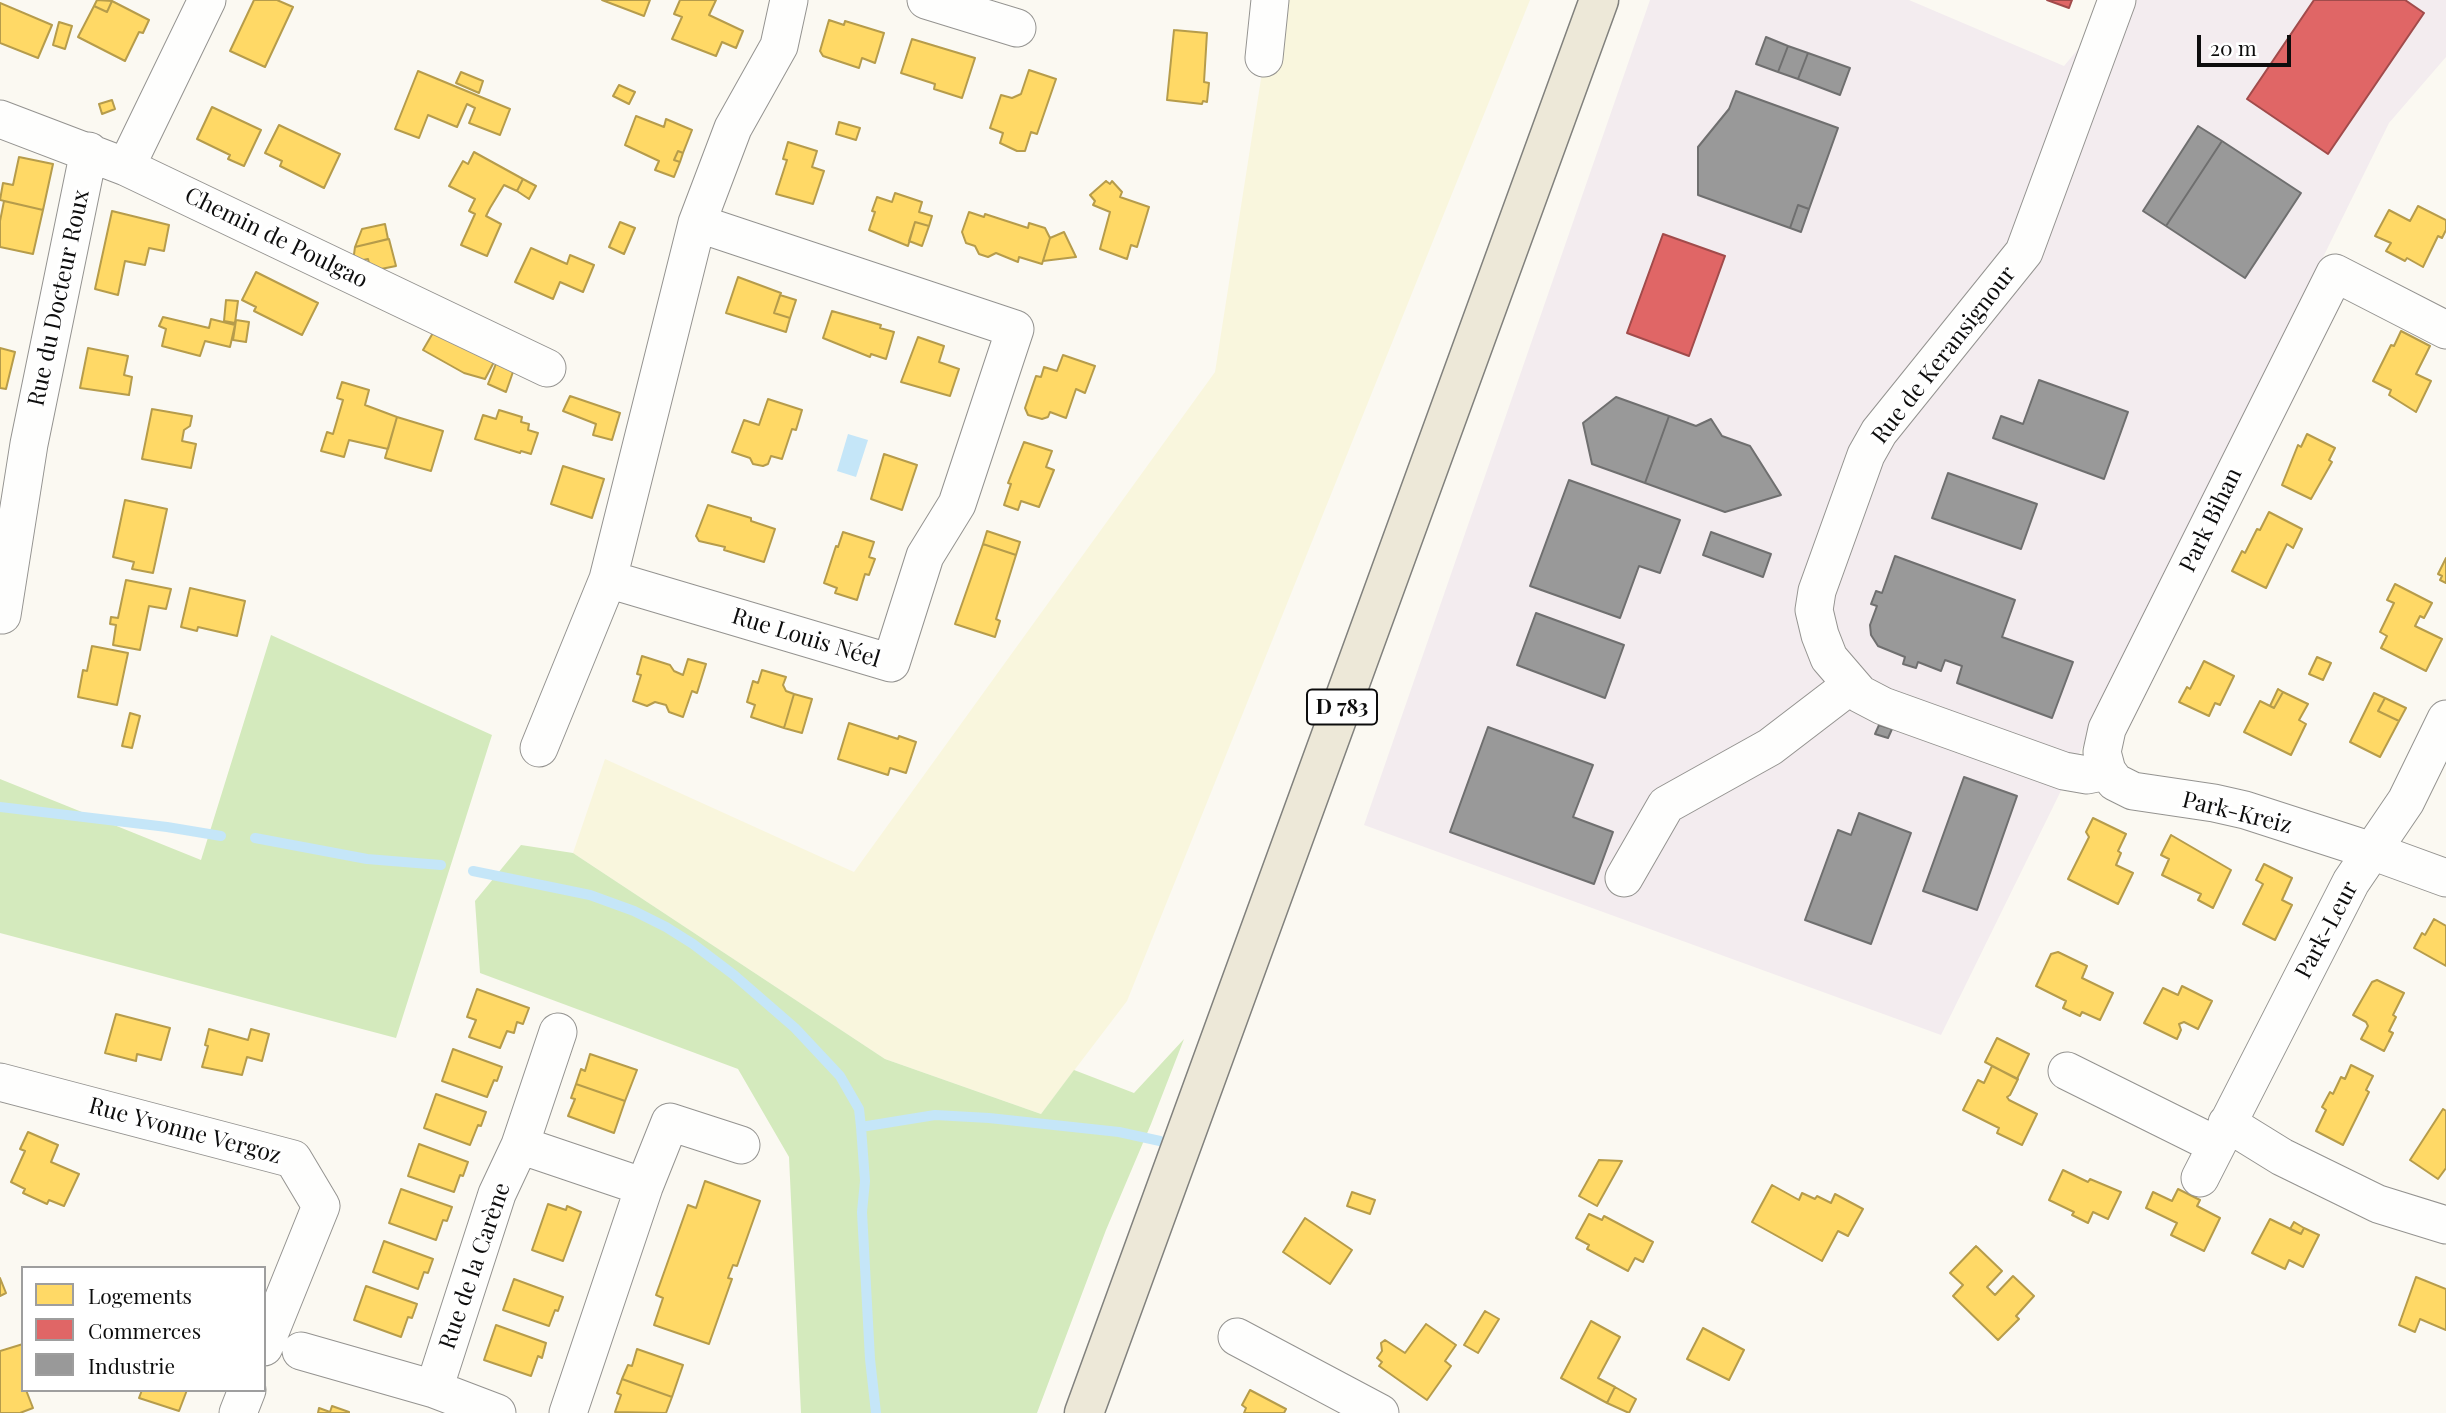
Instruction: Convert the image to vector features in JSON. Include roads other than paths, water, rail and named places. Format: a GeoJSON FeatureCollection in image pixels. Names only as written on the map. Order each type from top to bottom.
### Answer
{"type":"FeatureCollection","features":[{"type":"Feature","properties":{"kind":"main road","name":"D 783"},"geometry":{"type":"LineString","coordinates":[[1084,1413],[1599,0]]}},
{"type":"Feature","properties":{"kind":"street"},"geometry":{"type":"LineString","coordinates":[[126,167],[207,0]]}},
{"type":"Feature","properties":{"kind":"street"},"geometry":{"type":"LineString","coordinates":[[538,748],[608,579],[697,223],[733,128],[779,47],[789,0]]}},
{"type":"Feature","properties":{"kind":"street"},"geometry":{"type":"LineString","coordinates":[[926,0],[1017,28]]}},
{"type":"Feature","properties":{"kind":"street"},"geometry":{"type":"LineString","coordinates":[[1264,58],[1270,0]]}},
{"type":"Feature","properties":{"kind":"street","name":"Rue de Keransignour"},"geometry":{"type":"LineString","coordinates":[[2107,771],[2087,775],[2064,771],[1883,706],[1860,694],[1829,658],[1814,610],[1817,591],[1866,455],[1879,432],[2024,252],[2117,0]]}},
{"type":"Feature","properties":{"kind":"street","name":"Chemin de Poulgao"},"geometry":{"type":"LineString","coordinates":[[0,119],[126,167],[547,368]]}},
{"type":"Feature","properties":{"kind":"street","name":"Rue du Docteur Roux"},"geometry":{"type":"LineString","coordinates":[[2,615],[14,442],[89,151]]}},
{"type":"Feature","properties":{"kind":"street","name":"Rue Louis Néel"},"geometry":{"type":"LineString","coordinates":[[608,579],[891,663],[925,556],[957,504],[1015,328],[697,223]]}},
{"type":"Feature","properties":{"kind":"street","name":"Park Bihan"},"geometry":{"type":"LineString","coordinates":[[2107,771],[2102,752],[2107,729],[2334,273],[2446,330]]}},
{"type":"Feature","properties":{"kind":"street"},"geometry":{"type":"LineString","coordinates":[[1624,877],[1666,805],[1770,747],[1851,685]]}},
{"type":"Feature","properties":{"kind":"street","name":"Park-Leur"},"geometry":{"type":"LineString","coordinates":[[2200,1178],[2351,882],[2406,801],[2446,719]]}},
{"type":"Feature","properties":{"kind":"street","name":"Park-Kreiz"},"geometry":{"type":"LineString","coordinates":[[2107,771],[2115,782],[2133,791],[2245,810],[2372,850],[2446,878]]}},
{"type":"Feature","properties":{"kind":"street","name":"Rue de la Carène"},"geometry":{"type":"LineString","coordinates":[[434,1389],[497,1194],[520,1145],[558,1032]]}},
{"type":"Feature","properties":{"kind":"street"},"geometry":{"type":"LineString","coordinates":[[2067,1071],[2282,1157],[2378,1204],[2446,1225]]}},
{"type":"Feature","properties":{"kind":"street","name":"Rue Yvonne Vergoz"},"geometry":{"type":"LineString","coordinates":[[0,1082],[293,1160],[321,1206],[266,1342]]}},
{"type":"Feature","properties":{"kind":"street"},"geometry":{"type":"LineString","coordinates":[[568,1413],[644,1187],[670,1122],[741,1145]]}},
{"type":"Feature","properties":{"kind":"street"},"geometry":{"type":"LineString","coordinates":[[520,1145],[644,1187]]}},
{"type":"Feature","properties":{"kind":"street"},"geometry":{"type":"LineString","coordinates":[[1237,1337],[1380,1413]]}},
{"type":"Feature","properties":{"kind":"street"},"geometry":{"type":"LineString","coordinates":[[301,1351],[434,1389],[497,1413]]}},
{"type":"Feature","properties":{"kind":"street"},"geometry":{"type":"LineString","coordinates":[[238,1413],[246,1392]]}},
{"type":"Feature","properties":{"kind":"water"},"geometry":{"type":"Polygon","coordinates":[[[848,434],[868,440],[856,477],[837,471],[848,434]]]}},
{"type":"Feature","properties":{"kind":"waterway"},"geometry":{"type":"LineString","coordinates":[[0,807],[221,836]]}},
{"type":"Feature","properties":{"kind":"waterway"},"geometry":{"type":"LineString","coordinates":[[255,838],[367,859],[441,865]]}},
{"type":"Feature","properties":{"kind":"waterway"},"geometry":{"type":"LineString","coordinates":[[473,871],[590,895],[634,911],[666,927],[734,975],[795,1028],[840,1076],[859,1109],[861,1127],[865,1181],[862,1212],[870,1359],[876,1413]]}},
{"type":"Feature","properties":{"kind":"waterway"},"geometry":{"type":"LineString","coordinates":[[861,1127],[935,1115],[1119,1132],[1160,1141]]}}]}
